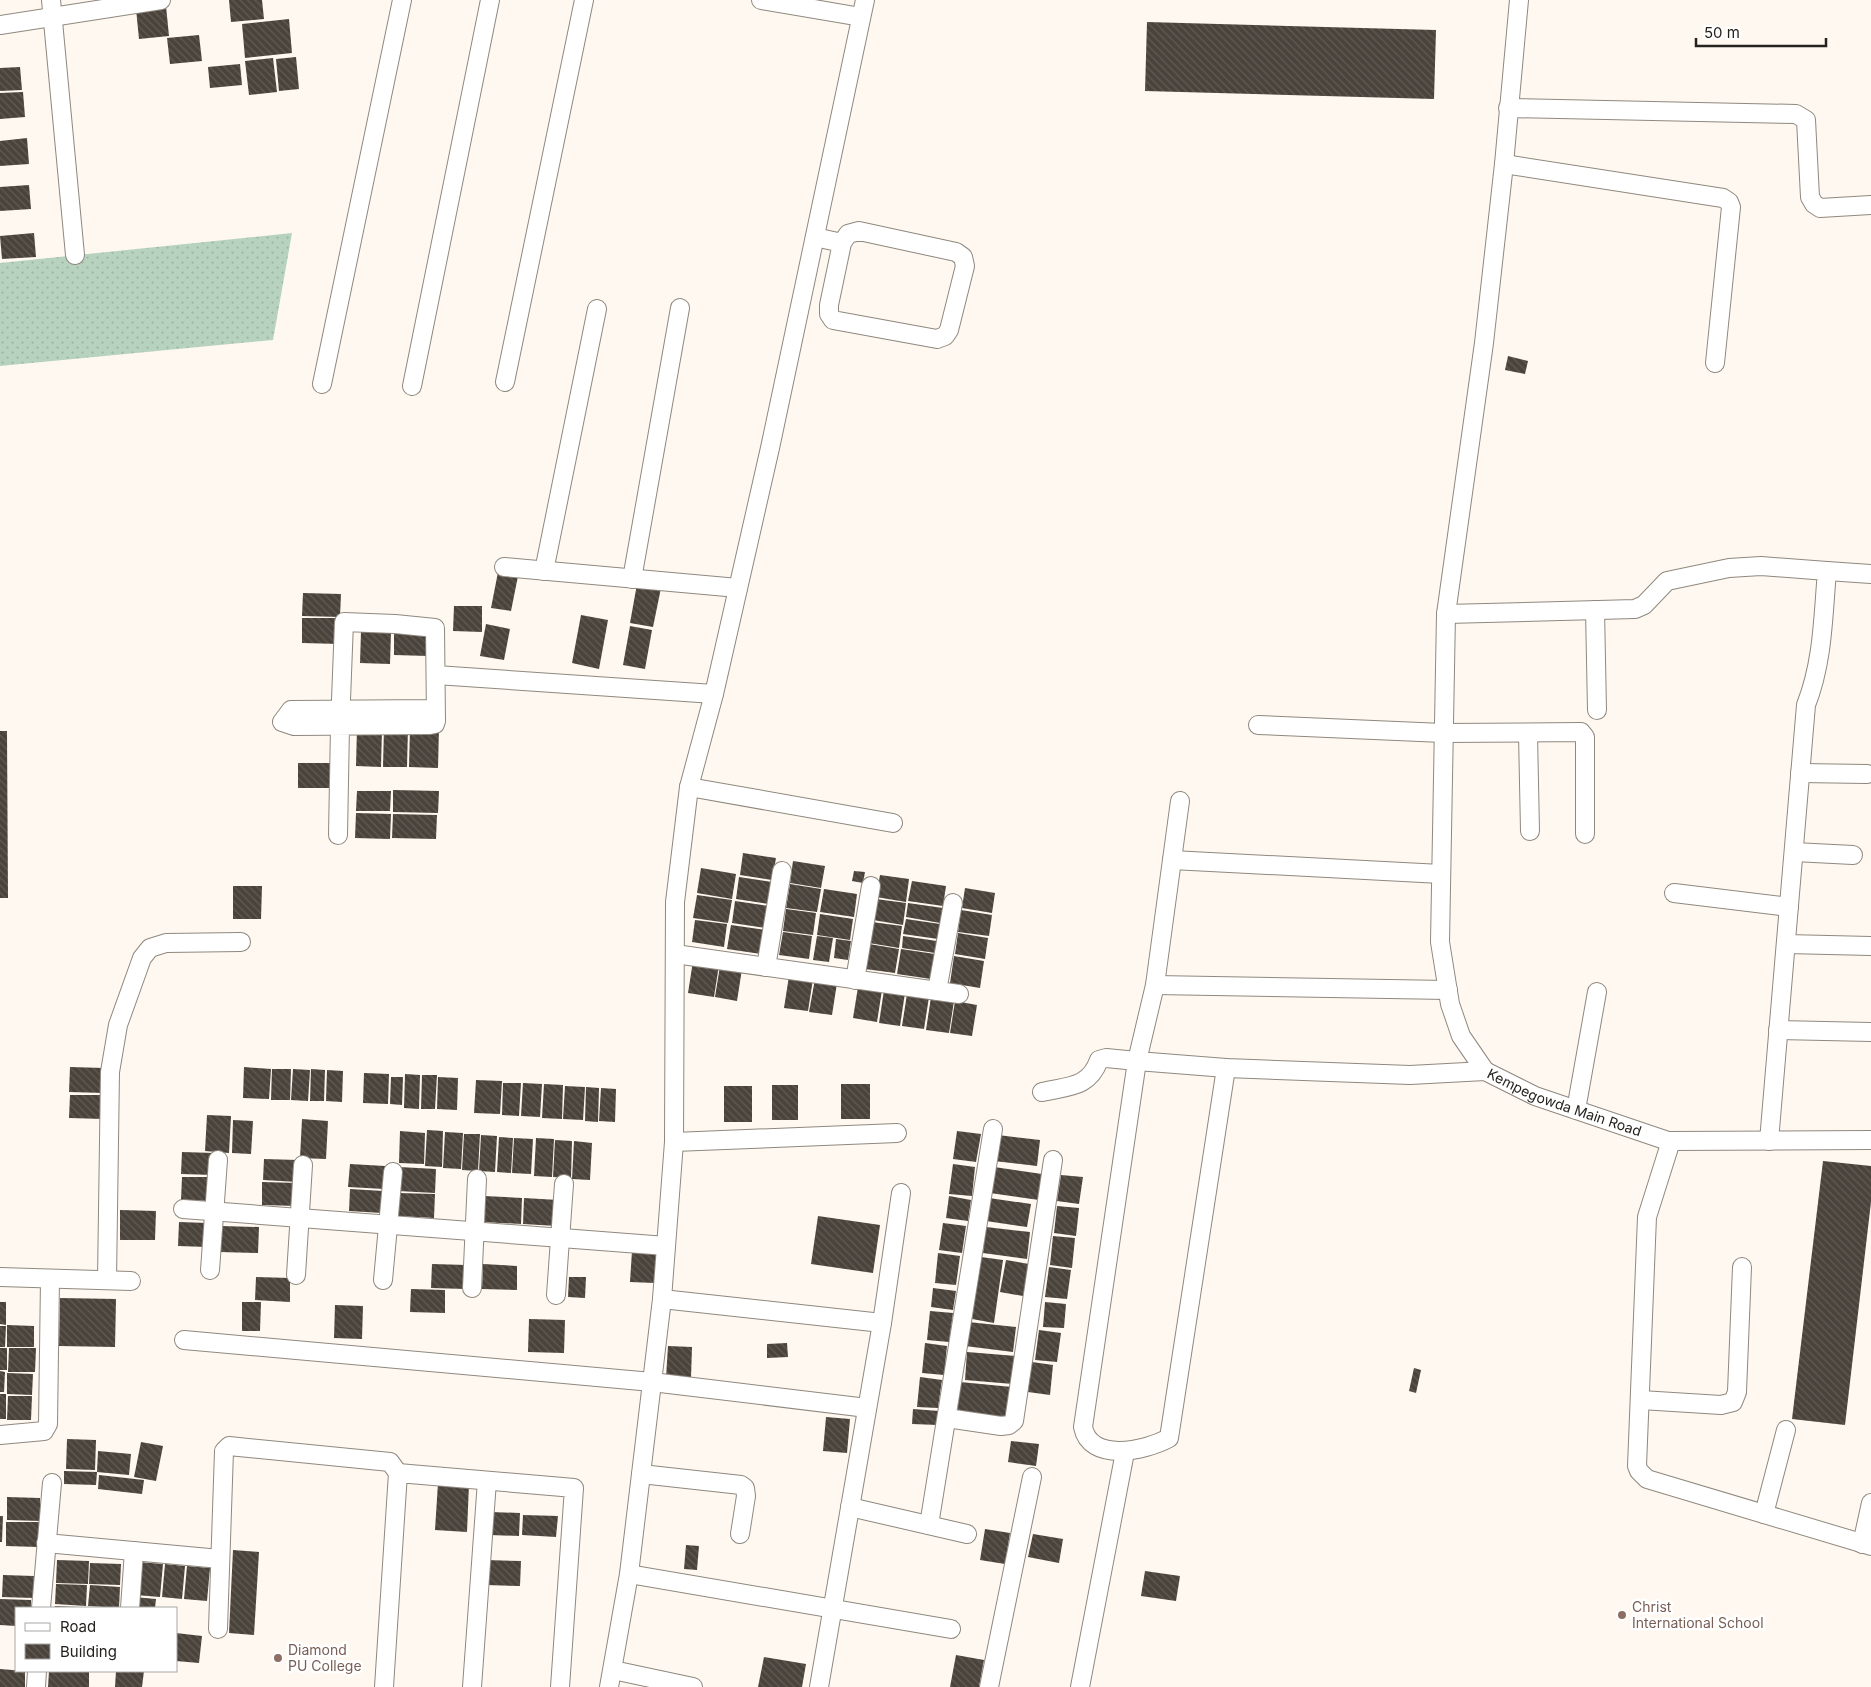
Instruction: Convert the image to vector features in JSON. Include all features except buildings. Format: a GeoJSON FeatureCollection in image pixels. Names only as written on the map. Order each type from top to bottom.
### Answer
{"type":"FeatureCollection","features":[{"type":"Feature","properties":{"kind":"street"},"geometry":{"type":"LineString","coordinates":[[0,25],[52,9],[160,0]]}},
{"type":"Feature","properties":{"kind":"street"},"geometry":{"type":"LineString","coordinates":[[322,384],[402,0]]}},
{"type":"Feature","properties":{"kind":"street"},"geometry":{"type":"LineString","coordinates":[[412,386],[490,0]]}},
{"type":"Feature","properties":{"kind":"street"},"geometry":{"type":"LineString","coordinates":[[505,382],[584,0]]}},
{"type":"Feature","properties":{"kind":"street"},"geometry":{"type":"LineString","coordinates":[[694,1687],[611,1679],[629,1574],[662,1299],[674,1142],[675,902],[690,787],[714,694],[738,588],[864,9],[761,0]]}},
{"type":"Feature","properties":{"kind":"street"},"geometry":{"type":"LineString","coordinates":[[1485,1071],[1461,1036],[1448,990],[1440,942],[1446,614],[1484,343],[1504,164],[1519,0]]}},
{"type":"Feature","properties":{"kind":"street"},"geometry":{"type":"LineString","coordinates":[[52,9],[75,255]]}},
{"type":"Feature","properties":{"kind":"street"},"geometry":{"type":"LineString","coordinates":[[1508,108],[1796,114],[1806,120],[1810,197],[1814,204],[1820,208],[1871,205]]}},
{"type":"Feature","properties":{"kind":"street"},"geometry":{"type":"LineString","coordinates":[[1504,164],[1722,198],[1729,202],[1732,207],[1715,363]]}},
{"type":"Feature","properties":{"kind":"street"},"geometry":{"type":"LineString","coordinates":[[859,231],[956,252],[963,257],[965,266],[950,330],[945,336],[937,339],[833,320],[829,314],[829,305],[842,243],[848,234],[859,231]]}},
{"type":"Feature","properties":{"kind":"street"},"geometry":{"type":"LineString","coordinates":[[815,237],[842,243]]}},
{"type":"Feature","properties":{"kind":"street"},"geometry":{"type":"LineString","coordinates":[[632,578],[680,308]]}},
{"type":"Feature","properties":{"kind":"street"},"geometry":{"type":"LineString","coordinates":[[544,570],[597,309]]}},
{"type":"Feature","properties":{"kind":"street"},"geometry":{"type":"LineString","coordinates":[[1446,614],[1635,609],[1644,605],[1667,581],[1729,568],[1761,566],[1871,574]]}},
{"type":"Feature","properties":{"kind":"street"},"geometry":{"type":"LineString","coordinates":[[504,567],[738,588]]}},
{"type":"Feature","properties":{"kind":"street"},"geometry":{"type":"LineString","coordinates":[[1769,1140],[1806,705],[1814,685],[1821,650],[1827,571]]}},
{"type":"Feature","properties":{"kind":"street"},"geometry":{"type":"LineString","coordinates":[[1596,610],[1597,710]]}},
{"type":"Feature","properties":{"kind":"street"},"geometry":{"type":"LineString","coordinates":[[338,835],[340,717],[344,622],[435,628],[435,716],[340,717]]}},
{"type":"Feature","properties":{"kind":"street"},"geometry":{"type":"LineString","coordinates":[[436,675],[714,694]]}},
{"type":"Feature","properties":{"kind":"street"},"geometry":{"type":"LineString","coordinates":[[1258,725],[1443,733],[1528,734],[1577,731],[1585,737],[1585,834]]}},
{"type":"Feature","properties":{"kind":"street"},"geometry":{"type":"LineString","coordinates":[[1528,734],[1530,831]]}},
{"type":"Feature","properties":{"kind":"street"},"geometry":{"type":"LineString","coordinates":[[1800,773],[1867,774]]}},
{"type":"Feature","properties":{"kind":"street"},"geometry":{"type":"LineString","coordinates":[[690,787],[893,823]]}},
{"type":"Feature","properties":{"kind":"street"},"geometry":{"type":"LineString","coordinates":[[1180,801],[1155,985],[1137,1061],[1083,1427],[1085,1437],[1091,1444],[1125,1452],[1157,1445],[1169,1438],[1226,1068]]}},
{"type":"Feature","properties":{"kind":"street"},"geometry":{"type":"LineString","coordinates":[[1794,852],[1853,855]]}},
{"type":"Feature","properties":{"kind":"street"},"geometry":{"type":"LineString","coordinates":[[1172,860],[1441,874]]}},
{"type":"Feature","properties":{"kind":"street"},"geometry":{"type":"LineString","coordinates":[[766,967],[782,871]]}},
{"type":"Feature","properties":{"kind":"street"},"geometry":{"type":"LineString","coordinates":[[855,980],[871,886]]}},
{"type":"Feature","properties":{"kind":"street"},"geometry":{"type":"LineString","coordinates":[[1674,893],[1789,907]]}},
{"type":"Feature","properties":{"kind":"street"},"geometry":{"type":"LineString","coordinates":[[937,991],[953,903]]}},
{"type":"Feature","properties":{"kind":"street"},"geometry":{"type":"LineString","coordinates":[[107,1280],[110,1072],[118,1025],[142,958],[150,948],[166,943],[241,942]]}},
{"type":"Feature","properties":{"kind":"street"},"geometry":{"type":"LineString","coordinates":[[1786,944],[1871,946]]}},
{"type":"Feature","properties":{"kind":"street"},"geometry":{"type":"LineString","coordinates":[[675,954],[959,994]]}},
{"type":"Feature","properties":{"kind":"street"},"geometry":{"type":"LineString","coordinates":[[1155,985],[1448,990]]}},
{"type":"Feature","properties":{"kind":"street"},"geometry":{"type":"LineString","coordinates":[[1576,1110],[1597,992]]}},
{"type":"Feature","properties":{"kind":"street"},"geometry":{"type":"LineString","coordinates":[[1778,1030],[1871,1032]]}},
{"type":"Feature","properties":{"kind":"street","name":"Kempegowda Main Road"},"geometry":{"type":"LineString","coordinates":[[1042,1092],[1084,1082],[1094,1073],[1099,1060],[1106,1058],[1226,1068],[1410,1075],[1485,1071],[1535,1096],[1671,1141],[1871,1140]]}},
{"type":"Feature","properties":{"kind":"street"},"geometry":{"type":"LineString","coordinates":[[929,1525],[993,1129]]}},
{"type":"Feature","properties":{"kind":"street"},"geometry":{"type":"LineString","coordinates":[[674,1142],[898,1133]]}},
{"type":"Feature","properties":{"kind":"street"},"geometry":{"type":"LineString","coordinates":[[1671,1141],[1647,1217],[1637,1466],[1642,1475],[1866,1545],[1871,1503]]}},
{"type":"Feature","properties":{"kind":"street"},"geometry":{"type":"LineString","coordinates":[[210,1270],[218,1160]]}},
{"type":"Feature","properties":{"kind":"street"},"geometry":{"type":"LineString","coordinates":[[947,1418],[1001,1426],[1009,1425],[1014,1421],[1054,1160]]}},
{"type":"Feature","properties":{"kind":"street"},"geometry":{"type":"LineString","coordinates":[[296,1275],[303,1165]]}},
{"type":"Feature","properties":{"kind":"street"},"geometry":{"type":"LineString","coordinates":[[383,1280],[393,1172]]}},
{"type":"Feature","properties":{"kind":"street"},"geometry":{"type":"LineString","coordinates":[[472,1288],[477,1179]]}},
{"type":"Feature","properties":{"kind":"street"},"geometry":{"type":"LineString","coordinates":[[556,1295],[564,1184]]}},
{"type":"Feature","properties":{"kind":"street"},"geometry":{"type":"LineString","coordinates":[[819,1687],[882,1323],[901,1193]]}},
{"type":"Feature","properties":{"kind":"street"},"geometry":{"type":"LineString","coordinates":[[183,1209],[666,1246]]}},
{"type":"Feature","properties":{"kind":"street"},"geometry":{"type":"LineString","coordinates":[[1641,1400],[1721,1405],[1733,1402],[1737,1392],[1742,1267]]}},
{"type":"Feature","properties":{"kind":"street"},"geometry":{"type":"LineString","coordinates":[[0,1277],[132,1281]]}},
{"type":"Feature","properties":{"kind":"street"},"geometry":{"type":"LineString","coordinates":[[0,1435],[37,1434],[44,1431],[48,1424],[50,1279]]}},
{"type":"Feature","properties":{"kind":"street"},"geometry":{"type":"LineString","coordinates":[[662,1299],[882,1323]]}},
{"type":"Feature","properties":{"kind":"street"},"geometry":{"type":"LineString","coordinates":[[184,1340],[652,1382],[867,1408]]}},
{"type":"Feature","properties":{"kind":"street"},"geometry":{"type":"LineString","coordinates":[[1764,1514],[1786,1430]]}},
{"type":"Feature","properties":{"kind":"street"},"geometry":{"type":"LineString","coordinates":[[218,1629],[224,1451],[229,1446],[390,1462],[398,1473],[384,1687]]}},
{"type":"Feature","properties":{"kind":"street"},"geometry":{"type":"LineString","coordinates":[[1080,1687],[1125,1452]]}},
{"type":"Feature","properties":{"kind":"street"},"geometry":{"type":"LineString","coordinates":[[398,1473],[574,1488],[560,1687]]}},
{"type":"Feature","properties":{"kind":"street"},"geometry":{"type":"LineString","coordinates":[[641,1474],[741,1484],[745,1488],[746,1496],[740,1534]]}},
{"type":"Feature","properties":{"kind":"street"},"geometry":{"type":"LineString","coordinates":[[989,1687],[1032,1476]]}},
{"type":"Feature","properties":{"kind":"street"},"geometry":{"type":"LineString","coordinates":[[472,1687],[487,1480]]}},
{"type":"Feature","properties":{"kind":"street"},"geometry":{"type":"LineString","coordinates":[[41,1607],[52,1483]]}},
{"type":"Feature","properties":{"kind":"street"},"geometry":{"type":"LineString","coordinates":[[850,1507],[968,1534]]}},
{"type":"Feature","properties":{"kind":"street"},"geometry":{"type":"LineString","coordinates":[[46,1543],[220,1558]]}},
{"type":"Feature","properties":{"kind":"street"},"geometry":{"type":"LineString","coordinates":[[130,1607],[134,1551]]}},
{"type":"Feature","properties":{"kind":"street"},"geometry":{"type":"LineString","coordinates":[[629,1574],[951,1629]]}},
{"type":"Feature","properties":{"kind":"street"},"geometry":{"type":"LineString","coordinates":[[36,1687],[37,1672]]}},
{"type":"Feature","properties":{"kind":"green space"},"geometry":{"type":"Polygon","coordinates":[[[292,233],[273,340],[0,366],[0,263],[292,233]]]}},
{"type":"Feature","properties":{"kind":"place","name":"Christ International School"},"geometry":{"type":"Point","coordinates":[1622,1615]}},
{"type":"Feature","properties":{"kind":"place","name":"Diamond PU College"},"geometry":{"type":"Point","coordinates":[278,1658]}}]}
